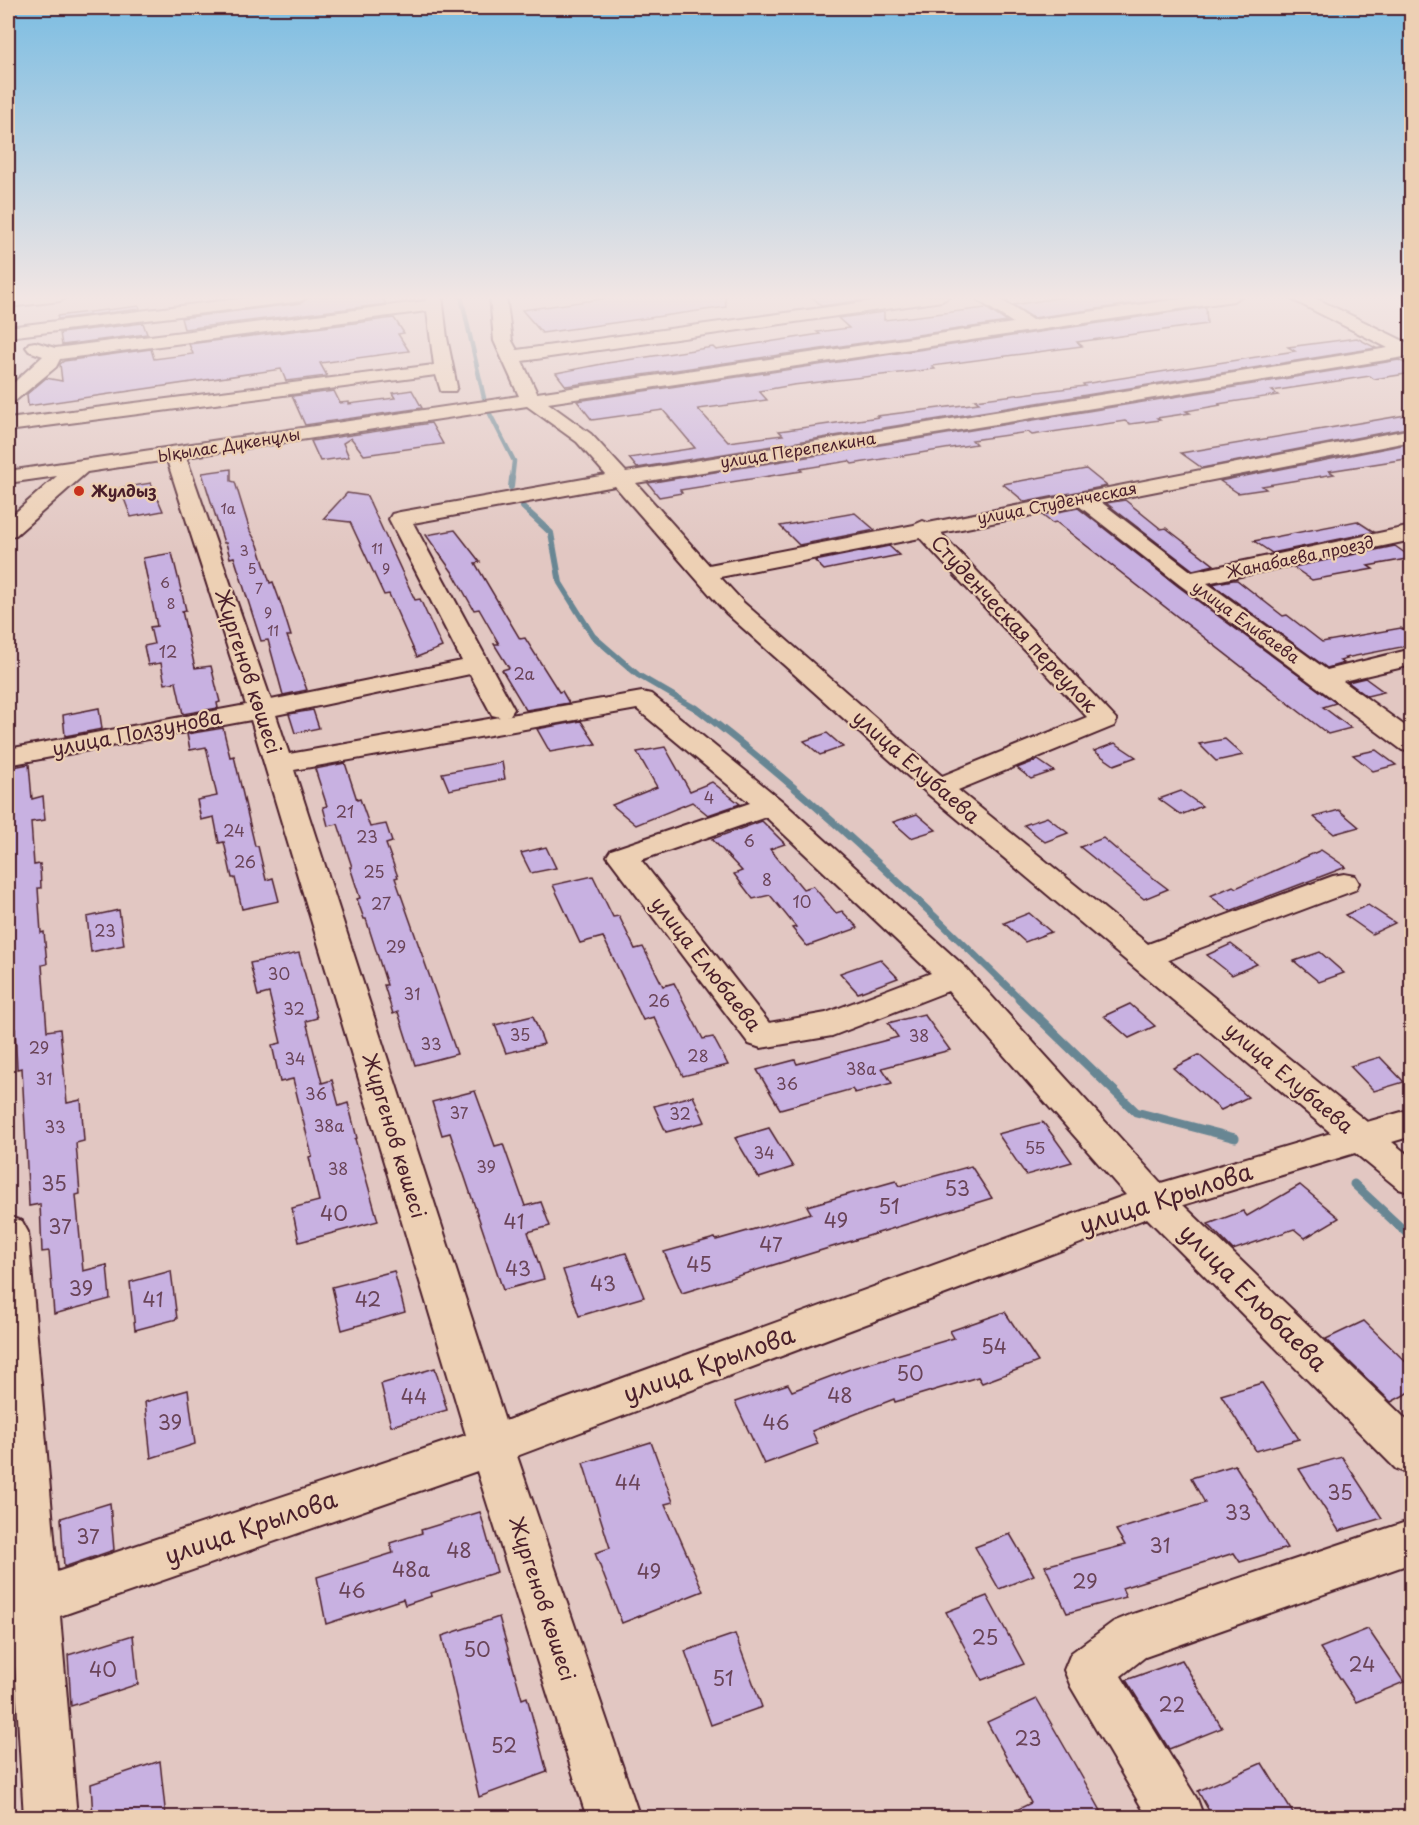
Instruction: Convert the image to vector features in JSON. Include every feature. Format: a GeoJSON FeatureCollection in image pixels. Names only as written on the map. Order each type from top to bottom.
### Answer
{"type":"FeatureCollection","features":[{"type":"Feature","properties":{"kind":"street"},"geometry":{"type":"LineString","coordinates":[[8,397],[27,381]]}},
{"type":"Feature","properties":{"kind":"street"},"geometry":{"type":"LineString","coordinates":[[8,425],[348,381]]}},
{"type":"Feature","properties":{"kind":"street"},"geometry":{"type":"LineString","coordinates":[[446,381],[455,411]]}},
{"type":"Feature","properties":{"kind":"street","name":"улица Елубаева"},"geometry":{"type":"LineString","coordinates":[[521,381],[531,400],[584,438],[735,608],[938,788],[1412,1179]]}},
{"type":"Feature","properties":{"kind":"street","name":"Ықылас Дүкенұлы"},"geometry":{"type":"LineString","coordinates":[[8,477],[656,381]]}},
{"type":"Feature","properties":{"kind":"street","name":"улица Перепелкина"},"geometry":{"type":"LineString","coordinates":[[478,665],[399,519],[621,478],[1223,381]]}},
{"type":"Feature","properties":{"kind":"street","name":"улица Студенческая"},"geometry":{"type":"LineString","coordinates":[[703,573],[923,528],[1412,435]]}},
{"type":"Feature","properties":{"kind":"street","name":"Жүргенов көшесі"},"geometry":{"type":"LineString","coordinates":[[175,454],[261,710],[491,1446],[614,1818]]}},
{"type":"Feature","properties":{"kind":"street"},"geometry":{"type":"LineString","coordinates":[[8,530],[79,468]]}},
{"type":"Feature","properties":{"kind":"street","name":"улица Елибаева"},"geometry":{"type":"LineString","coordinates":[[1082,498],[1188,580],[1412,744]]}},
{"type":"Feature","properties":{"kind":"street","name":"Студенческая переулок"},"geometry":{"type":"LineString","coordinates":[[923,528],[1104,720],[938,788]]}},
{"type":"Feature","properties":{"kind":"street","name":"Жанабаева проезд"},"geometry":{"type":"LineString","coordinates":[[1188,580],[1412,533]]}},
{"type":"Feature","properties":{"kind":"street"},"geometry":{"type":"LineString","coordinates":[[1324,678],[1412,657]]}},
{"type":"Feature","properties":{"kind":"street"},"geometry":{"type":"LineString","coordinates":[[478,665],[501,709]]}},
{"type":"Feature","properties":{"kind":"street","name":"улица Ползунова"},"geometry":{"type":"LineString","coordinates":[[8,757],[261,710],[478,665]]}},
{"type":"Feature","properties":{"kind":"street","name":"улица Елюбаева"},"geometry":{"type":"LineString","coordinates":[[278,764],[642,700],[771,806],[954,976],[1154,1200],[1412,1455]]}},
{"type":"Feature","properties":{"kind":"street","name":"улица Елюбаева"},"geometry":{"type":"LineString","coordinates":[[771,806],[622,856],[761,1036],[832,1024],[954,976]]}},
{"type":"Feature","properties":{"kind":"street"},"geometry":{"type":"LineString","coordinates":[[1144,957],[1344,883]]}},
{"type":"Feature","properties":{"kind":"street","name":"улица Крылова"},"geometry":{"type":"LineString","coordinates":[[21,1607],[491,1446],[1154,1200],[1412,1122]]}},
{"type":"Feature","properties":{"kind":"street"},"geometry":{"type":"LineString","coordinates":[[8,1232],[21,1607],[51,1818]]}},
{"type":"Feature","properties":{"kind":"street"},"geometry":{"type":"LineString","coordinates":[[1178,1818],[1089,1670],[1130,1639],[1412,1541]]}},
{"type":"Feature","properties":{"kind":"building"},"geometry":{"type":"Polygon","coordinates":[[[42,381],[198,381],[28,406],[27,394],[42,381]]]}},
{"type":"Feature","properties":{"kind":"building"},"geometry":{"type":"Polygon","coordinates":[[[562,381],[599,381],[566,386],[562,381]]]}},
{"type":"Feature","properties":{"kind":"building"},"geometry":{"type":"Polygon","coordinates":[[[710,381],[827,381],[759,391],[767,400],[698,409],[728,442],[783,435],[779,431],[979,403],[975,400],[1085,386],[1083,384],[1101,381],[1172,381],[637,468],[629,458],[695,448],[663,410],[592,420],[577,401],[710,381]]]}},
{"type":"Feature","properties":{"kind":"building"},"geometry":{"type":"Polygon","coordinates":[[[1270,381],[1336,381],[1272,391],[1278,395],[1218,404],[1221,405],[1157,418],[1160,420],[1130,424],[1125,421],[1032,435],[1028,432],[972,440],[976,444],[852,464],[849,461],[800,469],[802,471],[680,490],[682,493],[659,497],[648,483],[1270,381]]]}},
{"type":"Feature","properties":{"kind":"building"},"geometry":{"type":"Polygon","coordinates":[[[412,390],[422,408],[305,425],[292,396],[334,391],[340,403],[349,402],[349,404],[395,398],[392,393],[412,390]]]}},
{"type":"Feature","properties":{"kind":"building"},"geometry":{"type":"Polygon","coordinates":[[[1412,414],[1412,427],[1202,468],[1181,453],[1412,414]]]}},
{"type":"Feature","properties":{"kind":"building"},"geometry":{"type":"Polygon","coordinates":[[[431,423],[443,444],[364,455],[351,438],[343,443],[349,457],[320,461],[311,441],[431,423]]]}},
{"type":"Feature","properties":{"kind":"building"},"geometry":{"type":"Polygon","coordinates":[[[1412,443],[1412,458],[1329,471],[1334,474],[1262,486],[1266,489],[1238,493],[1220,481],[1412,443]]]}},
{"type":"Feature","properties":{"kind":"building"},"geometry":{"type":"Polygon","coordinates":[[[231,469],[231,481],[235,482],[250,531],[258,545],[270,583],[273,582],[281,604],[291,636],[287,636],[307,690],[283,695],[268,640],[261,641],[234,557],[230,558],[226,543],[224,543],[202,473],[231,469]]]}},
{"type":"Feature","properties":{"kind":"building"},"geometry":{"type":"Polygon","coordinates":[[[1086,469],[1107,486],[1025,502],[1003,484],[1086,469]]]}},
{"type":"Feature","properties":{"kind":"building"},"geometry":{"type":"Polygon","coordinates":[[[151,483],[163,511],[131,517],[120,488],[151,483]]]}},
{"type":"Feature","properties":{"kind":"building"},"geometry":{"type":"Polygon","coordinates":[[[347,493],[367,496],[415,600],[420,599],[442,647],[417,657],[389,594],[384,595],[350,522],[323,519],[347,493]]]}},
{"type":"Feature","properties":{"kind":"building"},"geometry":{"type":"Polygon","coordinates":[[[1125,500],[1161,529],[1166,528],[1214,565],[1193,570],[1106,503],[1125,500]]]}},
{"type":"Feature","properties":{"kind":"building"},"geometry":{"type":"Polygon","coordinates":[[[1078,508],[1179,587],[1336,703],[1323,707],[1351,728],[1328,734],[1056,522],[1052,523],[1042,515],[1078,508]]]}},
{"type":"Feature","properties":{"kind":"building"},"geometry":{"type":"Polygon","coordinates":[[[855,513],[875,530],[799,545],[780,526],[855,513]]]}},
{"type":"Feature","properties":{"kind":"building"},"geometry":{"type":"Polygon","coordinates":[[[1357,521],[1374,532],[1272,553],[1254,541],[1357,521]]]}},
{"type":"Feature","properties":{"kind":"building"},"geometry":{"type":"Polygon","coordinates":[[[455,530],[480,562],[475,563],[520,639],[525,638],[559,692],[562,691],[569,703],[526,710],[502,670],[509,668],[494,644],[499,644],[479,609],[474,610],[453,573],[426,535],[455,530]]]}},
{"type":"Feature","properties":{"kind":"building"},"geometry":{"type":"Polygon","coordinates":[[[889,546],[899,555],[824,570],[815,561],[889,546]]]}},
{"type":"Feature","properties":{"kind":"building"},"geometry":{"type":"Polygon","coordinates":[[[1395,546],[1412,558],[1368,566],[1373,569],[1312,580],[1293,567],[1395,546]]]}},
{"type":"Feature","properties":{"kind":"building"},"geometry":{"type":"Polygon","coordinates":[[[172,553],[186,610],[182,611],[195,668],[211,666],[220,702],[217,703],[218,708],[183,714],[176,682],[165,684],[161,663],[148,665],[144,646],[154,644],[150,627],[157,626],[143,558],[172,553]]]}},
{"type":"Feature","properties":{"kind":"building"},"geometry":{"type":"Polygon","coordinates":[[[1237,580],[1283,616],[1287,615],[1322,642],[1401,628],[1412,635],[1412,645],[1345,658],[1347,659],[1340,661],[1344,663],[1327,668],[1212,584],[1237,580]]]}},
{"type":"Feature","properties":{"kind":"building"},"geometry":{"type":"Polygon","coordinates":[[[1365,678],[1384,692],[1367,696],[1348,682],[1365,678]]]}},
{"type":"Feature","properties":{"kind":"building"},"geometry":{"type":"Polygon","coordinates":[[[99,708],[102,729],[65,736],[63,715],[99,708]]]}},
{"type":"Feature","properties":{"kind":"building"},"geometry":{"type":"Polygon","coordinates":[[[313,710],[319,728],[295,733],[289,714],[313,710]]]}},
{"type":"Feature","properties":{"kind":"building"},"geometry":{"type":"Polygon","coordinates":[[[581,721],[596,744],[550,752],[537,729],[581,721]]]}},
{"type":"Feature","properties":{"kind":"building"},"geometry":{"type":"Polygon","coordinates":[[[223,728],[230,757],[234,756],[255,846],[258,846],[266,880],[273,878],[279,901],[242,909],[224,842],[219,843],[214,817],[201,820],[197,800],[217,796],[206,747],[190,750],[187,734],[223,728]]]}},
{"type":"Feature","properties":{"kind":"building"},"geometry":{"type":"Polygon","coordinates":[[[827,733],[843,747],[820,755],[804,741],[827,733]]]}},
{"type":"Feature","properties":{"kind":"building"},"geometry":{"type":"Polygon","coordinates":[[[1225,739],[1243,755],[1216,761],[1199,744],[1225,739]]]}},
{"type":"Feature","properties":{"kind":"building"},"geometry":{"type":"Polygon","coordinates":[[[1115,743],[1136,757],[1114,765],[1094,751],[1115,743]]]}},
{"type":"Feature","properties":{"kind":"building"},"geometry":{"type":"Polygon","coordinates":[[[665,747],[690,791],[712,782],[740,804],[708,815],[692,802],[636,825],[612,805],[657,787],[637,752],[665,747]]]}},
{"type":"Feature","properties":{"kind":"building"},"geometry":{"type":"Polygon","coordinates":[[[1376,750],[1396,765],[1373,771],[1353,755],[1376,750]]]}},
{"type":"Feature","properties":{"kind":"building"},"geometry":{"type":"Polygon","coordinates":[[[1038,760],[1054,771],[1031,779],[1017,768],[1038,760]]]}},
{"type":"Feature","properties":{"kind":"building"},"geometry":{"type":"Polygon","coordinates":[[[502,762],[505,779],[449,790],[442,773],[502,762]]]}},
{"type":"Feature","properties":{"kind":"building"},"geometry":{"type":"Polygon","coordinates":[[[345,763],[357,800],[360,799],[370,827],[386,824],[392,842],[386,844],[398,877],[395,878],[457,1054],[415,1065],[398,1012],[393,1014],[384,985],[387,985],[366,919],[364,919],[357,899],[360,898],[350,867],[352,867],[338,824],[328,826],[323,807],[327,806],[315,769],[345,763]]]}},
{"type":"Feature","properties":{"kind":"building"},"geometry":{"type":"Polygon","coordinates":[[[29,764],[32,799],[43,796],[45,820],[31,822],[34,865],[40,864],[41,888],[38,888],[41,933],[44,932],[47,964],[42,965],[47,1031],[60,1029],[67,1103],[81,1100],[84,1141],[76,1143],[80,1194],[76,1195],[83,1271],[107,1265],[110,1299],[54,1314],[49,1251],[42,1252],[40,1204],[29,1206],[22,1068],[17,1069],[8,972],[8,768],[29,764]]]}},
{"type":"Feature","properties":{"kind":"building"},"geometry":{"type":"Polygon","coordinates":[[[1181,791],[1202,806],[1181,815],[1159,799],[1181,791]]]}},
{"type":"Feature","properties":{"kind":"building"},"geometry":{"type":"Polygon","coordinates":[[[1339,810],[1359,827],[1334,834],[1314,817],[1339,810]]]}},
{"type":"Feature","properties":{"kind":"building"},"geometry":{"type":"Polygon","coordinates":[[[917,814],[936,830],[911,838],[893,822],[917,814]]]}},
{"type":"Feature","properties":{"kind":"building"},"geometry":{"type":"Polygon","coordinates":[[[1047,817],[1068,833],[1045,842],[1024,825],[1047,817]]]}},
{"type":"Feature","properties":{"kind":"building"},"geometry":{"type":"Polygon","coordinates":[[[762,821],[785,844],[770,849],[803,889],[813,886],[836,913],[842,911],[858,928],[807,946],[792,928],[796,927],[770,895],[753,899],[734,874],[742,871],[712,839],[762,821]]]}},
{"type":"Feature","properties":{"kind":"building"},"geometry":{"type":"Polygon","coordinates":[[[1103,838],[1168,889],[1144,899],[1080,847],[1103,838]]]}},
{"type":"Feature","properties":{"kind":"building"},"geometry":{"type":"Polygon","coordinates":[[[546,847],[556,868],[531,873],[521,853],[546,847]]]}},
{"type":"Feature","properties":{"kind":"building"},"geometry":{"type":"Polygon","coordinates":[[[1321,850],[1346,867],[1230,911],[1210,896],[1233,886],[1236,888],[1321,850]]]}},
{"type":"Feature","properties":{"kind":"building"},"geometry":{"type":"Polygon","coordinates":[[[593,876],[613,917],[619,916],[635,949],[643,947],[663,986],[674,983],[703,1039],[713,1037],[728,1065],[683,1076],[654,1017],[643,1020],[603,937],[580,943],[553,885],[593,876]]]}},
{"type":"Feature","properties":{"kind":"building"},"geometry":{"type":"Polygon","coordinates":[[[1368,905],[1395,923],[1372,934],[1345,915],[1368,905]]]}},
{"type":"Feature","properties":{"kind":"building"},"geometry":{"type":"Polygon","coordinates":[[[119,910],[124,945],[91,952],[87,917],[119,910]]]}},
{"type":"Feature","properties":{"kind":"building"},"geometry":{"type":"Polygon","coordinates":[[[1029,913],[1051,932],[1025,942],[1004,923],[1029,913]]]}},
{"type":"Feature","properties":{"kind":"building"},"geometry":{"type":"Polygon","coordinates":[[[1231,944],[1257,964],[1232,975],[1207,955],[1231,944]]]}},
{"type":"Feature","properties":{"kind":"building"},"geometry":{"type":"Polygon","coordinates":[[[1320,952],[1344,973],[1319,982],[1294,961],[1320,952]]]}},
{"type":"Feature","properties":{"kind":"building"},"geometry":{"type":"Polygon","coordinates":[[[299,953],[317,1018],[306,1021],[322,1083],[332,1080],[339,1106],[348,1103],[357,1138],[355,1139],[378,1221],[299,1242],[292,1208],[319,1201],[309,1157],[312,1156],[293,1079],[280,1082],[272,1045],[281,1043],[269,993],[258,996],[250,963],[299,953]]]}},
{"type":"Feature","properties":{"kind":"building"},"geometry":{"type":"Polygon","coordinates":[[[880,959],[898,978],[858,993],[840,973],[880,959]]]}},
{"type":"Feature","properties":{"kind":"building"},"geometry":{"type":"Polygon","coordinates":[[[1130,1004],[1155,1026],[1129,1038],[1104,1016],[1130,1004]]]}},
{"type":"Feature","properties":{"kind":"building"},"geometry":{"type":"Polygon","coordinates":[[[924,1014],[950,1050],[882,1068],[892,1083],[855,1093],[852,1089],[780,1109],[757,1070],[795,1060],[797,1064],[898,1037],[888,1023],[924,1014]]]}},
{"type":"Feature","properties":{"kind":"building"},"geometry":{"type":"Polygon","coordinates":[[[533,1016],[544,1044],[506,1053],[495,1025],[533,1016]]]}},
{"type":"Feature","properties":{"kind":"building"},"geometry":{"type":"Polygon","coordinates":[[[1199,1055],[1248,1097],[1221,1110],[1173,1068],[1199,1055]]]}},
{"type":"Feature","properties":{"kind":"building"},"geometry":{"type":"Polygon","coordinates":[[[1380,1057],[1404,1082],[1374,1091],[1350,1066],[1380,1057]]]}},
{"type":"Feature","properties":{"kind":"building"},"geometry":{"type":"Polygon","coordinates":[[[475,1091],[495,1146],[503,1144],[525,1206],[541,1202],[550,1226],[528,1232],[544,1279],[503,1290],[450,1133],[442,1135],[432,1102],[475,1091]]]}},
{"type":"Feature","properties":{"kind":"building"},"geometry":{"type":"Polygon","coordinates":[[[693,1096],[705,1122],[666,1132],[654,1106],[693,1096]]]}},
{"type":"Feature","properties":{"kind":"building"},"geometry":{"type":"Polygon","coordinates":[[[1043,1122],[1072,1162],[1026,1175],[998,1134],[1043,1122]]]}},
{"type":"Feature","properties":{"kind":"building"},"geometry":{"type":"Polygon","coordinates":[[[769,1128],[793,1167],[759,1178],[735,1138],[769,1128]]]}},
{"type":"Feature","properties":{"kind":"building"},"geometry":{"type":"Polygon","coordinates":[[[971,1166],[992,1198],[682,1293],[664,1252],[811,1213],[807,1206],[896,1181],[899,1186],[971,1166]]]}},
{"type":"Feature","properties":{"kind":"building"},"geometry":{"type":"Polygon","coordinates":[[[1300,1185],[1339,1218],[1305,1238],[1294,1229],[1233,1250],[1208,1224],[1243,1211],[1247,1216],[1300,1185]]]}},
{"type":"Feature","properties":{"kind":"building"},"geometry":{"type":"Polygon","coordinates":[[[626,1253],[644,1297],[579,1316],[563,1270],[626,1253]]]}},
{"type":"Feature","properties":{"kind":"building"},"geometry":{"type":"Polygon","coordinates":[[[171,1271],[177,1319],[135,1330],[130,1282],[171,1271]]]}},
{"type":"Feature","properties":{"kind":"building"},"geometry":{"type":"Polygon","coordinates":[[[394,1271],[405,1312],[342,1330],[332,1287],[394,1271]]]}},
{"type":"Feature","properties":{"kind":"building"},"geometry":{"type":"Polygon","coordinates":[[[1005,1312],[1038,1362],[982,1383],[978,1377],[895,1402],[894,1399],[812,1431],[818,1444],[764,1464],[735,1402],[788,1384],[792,1391],[853,1368],[954,1338],[950,1331],[1005,1312]]]}},
{"type":"Feature","properties":{"kind":"building"},"geometry":{"type":"Polygon","coordinates":[[[1364,1321],[1412,1368],[1412,1391],[1391,1402],[1326,1339],[1364,1321]]]}},
{"type":"Feature","properties":{"kind":"building"},"geometry":{"type":"Polygon","coordinates":[[[435,1368],[447,1410],[391,1426],[381,1384],[435,1368]]]}},
{"type":"Feature","properties":{"kind":"building"},"geometry":{"type":"Polygon","coordinates":[[[1262,1383],[1299,1439],[1256,1451],[1221,1395],[1262,1383]]]}},
{"type":"Feature","properties":{"kind":"building"},"geometry":{"type":"Polygon","coordinates":[[[188,1390],[195,1444],[151,1458],[145,1402],[188,1390]]]}},
{"type":"Feature","properties":{"kind":"building"},"geometry":{"type":"Polygon","coordinates":[[[651,1442],[673,1502],[665,1504],[703,1591],[622,1623],[595,1553],[610,1548],[583,1463],[651,1442]]]}},
{"type":"Feature","properties":{"kind":"building"},"geometry":{"type":"Polygon","coordinates":[[[1342,1457],[1382,1518],[1339,1531],[1299,1469],[1342,1457]]]}},
{"type":"Feature","properties":{"kind":"building"},"geometry":{"type":"Polygon","coordinates":[[[1235,1465],[1287,1548],[1240,1562],[1234,1553],[1122,1588],[1126,1597],[1067,1613],[1045,1566],[1125,1545],[1116,1530],[1205,1503],[1191,1478],[1235,1465]]]}},
{"type":"Feature","properties":{"kind":"building"},"geometry":{"type":"Polygon","coordinates":[[[110,1503],[114,1550],[64,1567],[61,1518],[110,1503]]]}},
{"type":"Feature","properties":{"kind":"building"},"geometry":{"type":"Polygon","coordinates":[[[480,1512],[497,1572],[431,1593],[432,1596],[405,1605],[403,1599],[326,1624],[317,1577],[393,1553],[390,1543],[422,1533],[421,1530],[480,1512]]]}},
{"type":"Feature","properties":{"kind":"building"},"geometry":{"type":"Polygon","coordinates":[[[1010,1534],[1034,1575],[999,1589],[975,1547],[1010,1534]]]}},
{"type":"Feature","properties":{"kind":"building"},"geometry":{"type":"Polygon","coordinates":[[[987,1596],[1024,1664],[982,1680],[946,1612],[987,1596]]]}},
{"type":"Feature","properties":{"kind":"building"},"geometry":{"type":"Polygon","coordinates":[[[499,1617],[522,1699],[527,1697],[547,1772],[479,1797],[442,1636],[499,1617]]]}},
{"type":"Feature","properties":{"kind":"building"},"geometry":{"type":"Polygon","coordinates":[[[1368,1629],[1404,1682],[1356,1702],[1320,1648],[1368,1629]]]}},
{"type":"Feature","properties":{"kind":"building"},"geometry":{"type":"Polygon","coordinates":[[[735,1634],[762,1707],[711,1725],[685,1651],[735,1634]]]}},
{"type":"Feature","properties":{"kind":"building"},"geometry":{"type":"Polygon","coordinates":[[[133,1635],[138,1684],[71,1706],[68,1655],[133,1635]]]}},
{"type":"Feature","properties":{"kind":"building"},"geometry":{"type":"Polygon","coordinates":[[[1182,1660],[1222,1728],[1169,1749],[1126,1680],[1182,1660]]]}},
{"type":"Feature","properties":{"kind":"building"},"geometry":{"type":"Polygon","coordinates":[[[1037,1699],[1105,1818],[1000,1818],[1031,1803],[987,1722],[1037,1699]]]}},
{"type":"Feature","properties":{"kind":"building"},"geometry":{"type":"Polygon","coordinates":[[[160,1761],[166,1818],[93,1818],[91,1784],[160,1761]]]}},
{"type":"Feature","properties":{"kind":"building"},"geometry":{"type":"Polygon","coordinates":[[[1262,1763],[1296,1818],[1213,1818],[1198,1791],[1262,1763]]]}},
{"type":"Feature","properties":{"kind":"waterway"},"geometry":{"type":"LineString","coordinates":[[480,381],[484,398]]}},
{"type":"Feature","properties":{"kind":"waterway"},"geometry":{"type":"LineString","coordinates":[[490,414],[514,461],[512,479]]}},
{"type":"Feature","properties":{"kind":"waterway"},"geometry":{"type":"LineString","coordinates":[[511,487],[512,478]]}},
{"type":"Feature","properties":{"kind":"waterway"},"geometry":{"type":"LineString","coordinates":[[523,507],[551,533],[560,583],[593,636],[638,675],[698,710]]}},
{"type":"Feature","properties":{"kind":"waterway"},"geometry":{"type":"LineString","coordinates":[[696,708],[822,812],[903,886],[1021,1000]]}},
{"type":"Feature","properties":{"kind":"waterway"},"geometry":{"type":"LineString","coordinates":[[1019,999],[1136,1112],[1235,1138]]}},
{"type":"Feature","properties":{"kind":"waterway"},"geometry":{"type":"LineString","coordinates":[[1354,1184],[1412,1238]]}},
{"type":"Feature","properties":{"kind":"place","name":"Жулдыз"},"geometry":{"type":"Point","coordinates":[79,491]}}]}
